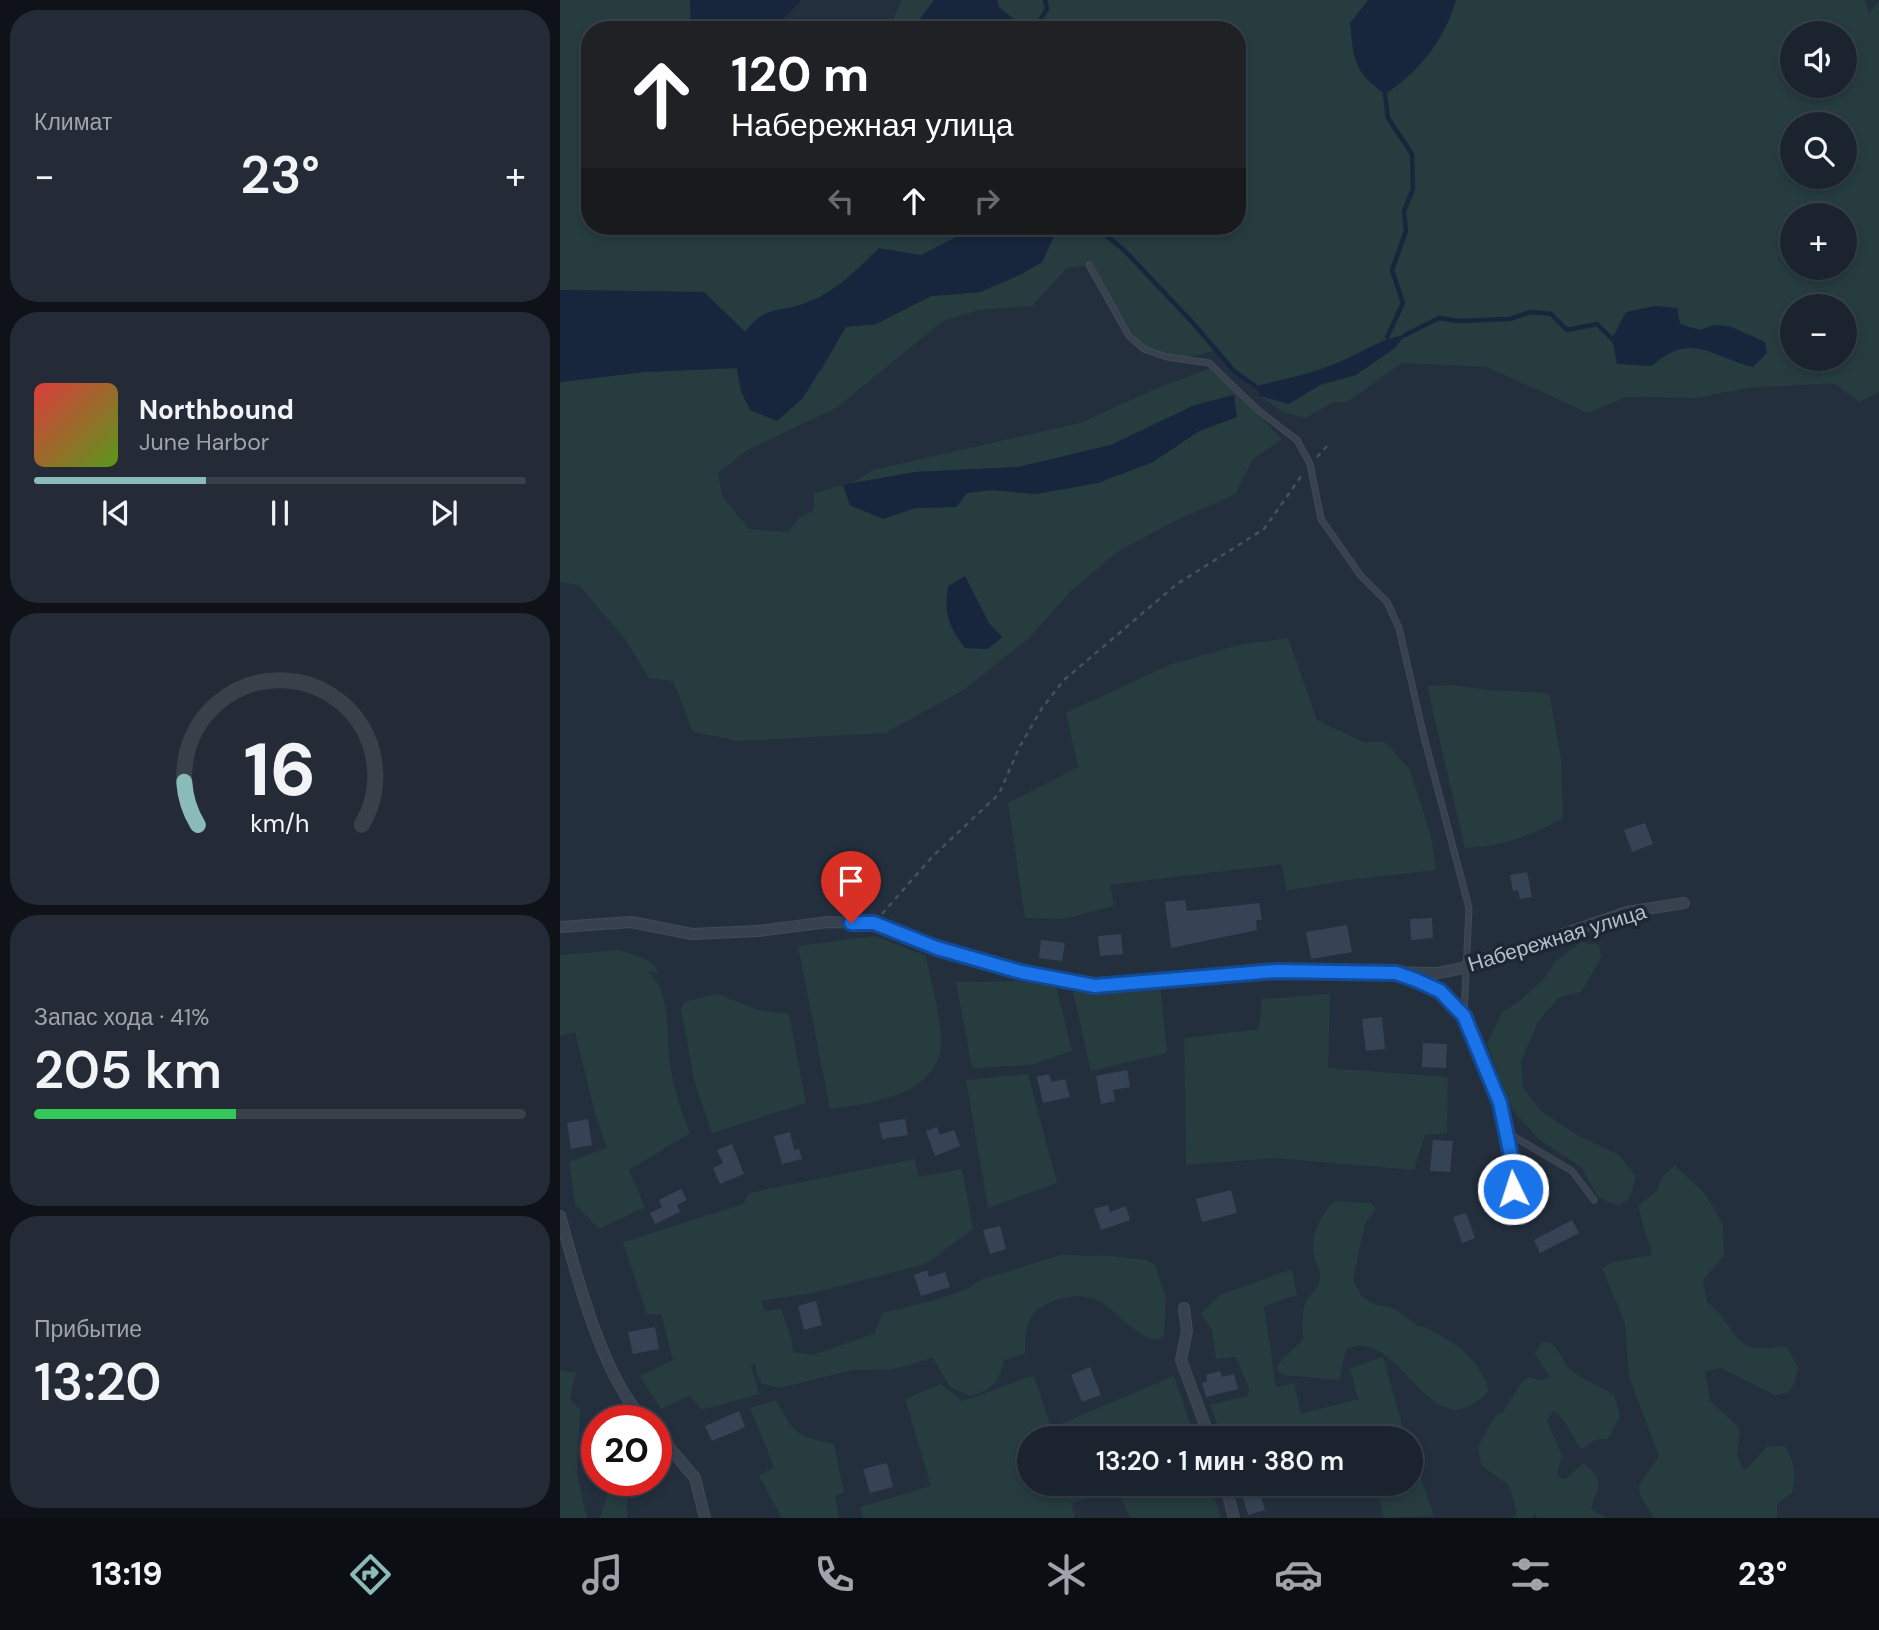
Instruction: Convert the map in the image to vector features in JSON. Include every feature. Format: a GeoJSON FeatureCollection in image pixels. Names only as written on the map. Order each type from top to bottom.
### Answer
{"type":"FeatureCollection","features":[{"type":"Feature","properties":{"kind":"street","name":"Набережная улица"},"geometry":{"type":"LineString","coordinates":[[560,927],[631,922],[692,934],[758,931],[828,922],[874,923],[937,948],[1021,972],[1095,986],[1276,971],[1437,972],[1468,967],[1627,912],[1684,903]]}},
{"type":"Feature","properties":{"kind":"street"},"geometry":{"type":"LineString","coordinates":[[560,1216],[595,1328],[629,1405]]}},
{"type":"Feature","properties":{"kind":"street"},"geometry":{"type":"LineString","coordinates":[[1184,1308],[1187,1331],[1181,1360],[1206,1426]]}},
{"type":"Feature","properties":{"kind":"street"},"geometry":{"type":"LineString","coordinates":[[672,1451],[695,1478],[705,1518]]}},
{"type":"Feature","properties":{"kind":"street"},"geometry":{"type":"LineString","coordinates":[[1228,1496],[1234,1518]]}},
{"type":"Feature","properties":{"kind":"lane"},"geometry":{"type":"LineString","coordinates":[[1089,265],[1129,336],[1144,349],[1167,357],[1209,363],[1259,411],[1297,440],[1310,464],[1321,519],[1361,576],[1387,602],[1399,628],[1424,737],[1469,908],[1464,1016]]}},
{"type":"Feature","properties":{"kind":"lane"},"geometry":{"type":"LineString","coordinates":[[1396,973],[1440,991],[1464,1016],[1500,1103],[1513,1189],[1506,1203]]}},
{"type":"Feature","properties":{"kind":"lane"},"geometry":{"type":"LineString","coordinates":[[1506,1132],[1572,1171],[1594,1200]]}},
{"type":"Feature","properties":{"kind":"path"},"geometry":{"type":"LineString","coordinates":[[874,923],[932,857],[999,794],[1019,748],[1042,708],[1064,680],[1177,584],[1264,529],[1310,464],[1327,446]]}},
{"type":"Feature","properties":{"kind":"green space"},"geometry":{"type":"Polygon","coordinates":[[[560,0],[690,0],[691,21],[581,21],[581,235],[960,235],[921,256],[879,249],[830,291],[801,305],[767,313],[745,332],[704,292],[560,290],[560,0]]]}},
{"type":"Feature","properties":{"kind":"green space"},"geometry":{"type":"Polygon","coordinates":[[[902,0],[1865,0],[1869,14],[1879,1],[1879,392],[1859,402],[1834,383],[1747,388],[1696,398],[1626,397],[1588,413],[1487,367],[1402,363],[1347,402],[1333,402],[1305,418],[1283,412],[1260,396],[1255,386],[1234,371],[1217,350],[1182,359],[1141,346],[1089,265],[1067,268],[1032,306],[978,310],[943,321],[836,408],[746,451],[718,473],[722,496],[749,529],[788,532],[799,518],[814,510],[814,493],[843,485],[850,505],[883,519],[915,508],[956,507],[967,493],[991,490],[1036,494],[1153,462],[1199,431],[1237,417],[1195,405],[1111,445],[1018,467],[915,472],[852,483],[873,470],[1080,423],[1162,386],[1211,368],[1282,439],[1253,459],[1235,494],[1173,522],[1117,552],[1071,591],[1028,639],[962,691],[885,733],[739,741],[693,732],[673,681],[649,678],[624,638],[579,585],[560,582],[560,382],[644,372],[737,368],[741,391],[822,370],[846,326],[876,324],[931,296],[980,292],[1042,262],[1055,235],[1246,235],[1246,21],[892,21],[902,0]]]}},
{"type":"Feature","properties":{"kind":"green space"},"geometry":{"type":"Polygon","coordinates":[[[1288,638],[1317,720],[1363,742],[1385,742],[1410,770],[1431,836],[1436,870],[1348,880],[1286,891],[1282,864],[1110,885],[1114,906],[1063,919],[1025,918],[1008,803],[1078,767],[1066,713],[1169,665],[1239,645],[1288,638]]]}},
{"type":"Feature","properties":{"kind":"green space"},"geometry":{"type":"Polygon","coordinates":[[[1454,685],[1549,693],[1561,758],[1563,818],[1516,839],[1465,848],[1427,686],[1454,685]]]}},
{"type":"Feature","properties":{"kind":"green space"},"geometry":{"type":"Polygon","coordinates":[[[875,936],[926,956],[941,1033],[938,1060],[929,1074],[900,1093],[882,1100],[830,1109],[798,946],[875,936]]]}},
{"type":"Feature","properties":{"kind":"green space"},"geometry":{"type":"Polygon","coordinates":[[[1581,942],[1599,945],[1601,958],[1581,992],[1558,998],[1538,1022],[1521,1062],[1523,1088],[1541,1111],[1581,1137],[1619,1155],[1636,1176],[1630,1197],[1619,1206],[1598,1197],[1581,1167],[1539,1139],[1512,1110],[1487,1044],[1502,1012],[1521,1000],[1544,978],[1557,960],[1581,942]]]}},
{"type":"Feature","properties":{"kind":"green space"},"geometry":{"type":"Polygon","coordinates":[[[618,950],[647,960],[659,973],[647,971],[656,980],[665,1003],[669,1058],[679,1102],[690,1133],[629,1170],[645,1207],[599,1229],[575,1204],[569,1162],[607,1148],[595,1113],[575,1032],[560,1036],[560,955],[618,950]]]}},
{"type":"Feature","properties":{"kind":"green space"},"geometry":{"type":"Polygon","coordinates":[[[1015,981],[1056,986],[1072,1051],[1031,1065],[972,1068],[956,982],[1015,981]]]}},
{"type":"Feature","properties":{"kind":"green space"},"geometry":{"type":"Polygon","coordinates":[[[1161,990],[1167,1053],[1091,1071],[1073,992],[1161,990]]]}},
{"type":"Feature","properties":{"kind":"green space"},"geometry":{"type":"Polygon","coordinates":[[[718,994],[758,1010],[789,1014],[806,1103],[712,1133],[694,1080],[681,1008],[684,1002],[718,994]]]}},
{"type":"Feature","properties":{"kind":"green space"},"geometry":{"type":"Polygon","coordinates":[[[1330,994],[1328,1068],[1448,1077],[1447,1133],[1425,1135],[1414,1170],[1275,1158],[1186,1165],[1184,1038],[1259,1029],[1262,999],[1330,994]]]}},
{"type":"Feature","properties":{"kind":"green space"},"geometry":{"type":"Polygon","coordinates":[[[1028,1074],[1057,1183],[988,1208],[966,1080],[1028,1074]]]}},
{"type":"Feature","properties":{"kind":"green space"},"geometry":{"type":"Polygon","coordinates":[[[915,1159],[918,1177],[962,1169],[973,1229],[926,1264],[812,1293],[761,1301],[765,1311],[781,1309],[791,1337],[793,1352],[812,1355],[874,1334],[883,1313],[938,1299],[967,1289],[980,1280],[1060,1255],[1112,1256],[1147,1260],[1155,1265],[1166,1299],[1164,1336],[1155,1340],[1146,1336],[1112,1310],[1089,1297],[1062,1298],[1044,1305],[1031,1317],[1025,1354],[1004,1360],[994,1384],[970,1396],[950,1387],[933,1358],[893,1369],[852,1370],[780,1388],[762,1384],[756,1372],[756,1363],[751,1365],[759,1394],[702,1410],[689,1396],[670,1405],[658,1405],[640,1376],[673,1360],[661,1314],[647,1314],[623,1242],[743,1204],[749,1193],[915,1159]]]}},
{"type":"Feature","properties":{"kind":"green space"},"geometry":{"type":"Polygon","coordinates":[[[1675,1165],[1706,1195],[1723,1225],[1724,1256],[1703,1280],[1707,1302],[1744,1344],[1767,1348],[1786,1346],[1798,1367],[1795,1383],[1788,1393],[1775,1395],[1721,1368],[1705,1371],[1710,1400],[1740,1429],[1737,1456],[1744,1471],[1767,1447],[1785,1446],[1788,1452],[1794,1469],[1792,1493],[1777,1504],[1777,1518],[1654,1518],[1640,1495],[1639,1485],[1659,1456],[1629,1377],[1625,1323],[1602,1268],[1613,1262],[1652,1255],[1638,1206],[1657,1191],[1662,1177],[1675,1165]]]}},
{"type":"Feature","properties":{"kind":"green space"},"geometry":{"type":"Polygon","coordinates":[[[1334,1201],[1371,1203],[1376,1209],[1365,1224],[1353,1279],[1361,1296],[1375,1305],[1394,1308],[1418,1326],[1426,1327],[1459,1347],[1475,1363],[1487,1383],[1488,1392],[1469,1406],[1452,1409],[1436,1403],[1394,1362],[1379,1351],[1362,1346],[1346,1349],[1339,1380],[1283,1375],[1276,1368],[1303,1340],[1304,1305],[1320,1282],[1313,1241],[1320,1220],[1334,1201]]]}},
{"type":"Feature","properties":{"kind":"green space"},"geometry":{"type":"Polygon","coordinates":[[[1292,1269],[1297,1295],[1264,1306],[1276,1387],[1294,1383],[1301,1414],[1358,1399],[1350,1368],[1383,1357],[1403,1426],[1218,1426],[1210,1405],[1248,1396],[1249,1389],[1236,1357],[1216,1359],[1212,1330],[1201,1314],[1220,1295],[1292,1269]]]}},
{"type":"Feature","properties":{"kind":"green space"},"geometry":{"type":"Polygon","coordinates":[[[1542,1342],[1556,1348],[1574,1372],[1614,1395],[1620,1416],[1608,1439],[1597,1439],[1582,1449],[1558,1414],[1553,1411],[1547,1421],[1562,1456],[1557,1476],[1565,1479],[1584,1463],[1598,1480],[1598,1489],[1591,1509],[1606,1518],[1538,1518],[1535,1513],[1533,1518],[1513,1518],[1517,1514],[1509,1485],[1482,1466],[1478,1449],[1495,1416],[1503,1412],[1521,1383],[1528,1377],[1540,1380],[1550,1377],[1535,1354],[1542,1342]]]}},
{"type":"Feature","properties":{"kind":"green space"},"geometry":{"type":"Polygon","coordinates":[[[560,1370],[576,1372],[570,1399],[580,1409],[577,1474],[587,1518],[560,1518],[560,1370]]]}},
{"type":"Feature","properties":{"kind":"green space"},"geometry":{"type":"Polygon","coordinates":[[[1034,1376],[1050,1426],[1017,1426],[1017,1496],[1096,1496],[1071,1503],[1075,1518],[862,1518],[860,1507],[931,1486],[905,1399],[941,1384],[962,1401],[1034,1376]]]}},
{"type":"Feature","properties":{"kind":"green space"},"geometry":{"type":"Polygon","coordinates":[[[1174,1376],[1191,1426],[1056,1426],[1174,1376]]]}},
{"type":"Feature","properties":{"kind":"green space"},"geometry":{"type":"Polygon","coordinates":[[[776,1400],[798,1432],[812,1439],[834,1444],[844,1493],[835,1495],[839,1518],[782,1518],[759,1476],[774,1467],[750,1408],[776,1400]]]}},
{"type":"Feature","properties":{"kind":"green space"},"geometry":{"type":"Polygon","coordinates":[[[1423,1485],[1434,1516],[1384,1518],[1379,1496],[1423,1496],[1423,1485]]]}},
{"type":"Feature","properties":{"kind":"green space"},"geometry":{"type":"Polygon","coordinates":[[[607,1496],[627,1496],[627,1518],[600,1518],[607,1496]]]}},
{"type":"Feature","properties":{"kind":"green space"},"geometry":{"type":"Polygon","coordinates":[[[1121,1496],[1214,1496],[1221,1518],[1130,1518],[1121,1496]]]}},
{"type":"Feature","properties":{"kind":"water"},"geometry":{"type":"Polygon","coordinates":[[[690,0],[801,0],[781,21],[691,21],[690,0]]]}},
{"type":"Feature","properties":{"kind":"water"},"geometry":{"type":"Polygon","coordinates":[[[934,0],[997,0],[999,7],[1017,21],[919,21],[934,0]]]}},
{"type":"Feature","properties":{"kind":"water"},"geometry":{"type":"Polygon","coordinates":[[[1368,0],[1456,0],[1438,41],[1429,53],[1409,76],[1385,94],[1361,71],[1354,56],[1350,23],[1368,0]]]}},
{"type":"Feature","properties":{"kind":"water"},"geometry":{"type":"Polygon","coordinates":[[[960,235],[1055,235],[1042,262],[1020,275],[980,292],[931,296],[876,324],[846,327],[803,398],[777,421],[750,410],[741,391],[737,368],[644,372],[560,382],[560,290],[704,292],[745,332],[768,313],[801,305],[830,291],[856,271],[879,248],[921,255],[960,235]]]}},
{"type":"Feature","properties":{"kind":"water"},"geometry":{"type":"Polygon","coordinates":[[[1655,306],[1677,308],[1680,324],[1700,330],[1714,325],[1729,326],[1765,342],[1767,353],[1753,367],[1701,349],[1689,348],[1665,356],[1652,366],[1617,364],[1612,339],[1626,312],[1655,306]]]}},
{"type":"Feature","properties":{"kind":"water"},"geometry":{"type":"Polygon","coordinates":[[[1405,335],[1395,348],[1356,375],[1320,385],[1289,404],[1260,396],[1255,386],[1322,369],[1381,342],[1405,335]]]}},
{"type":"Feature","properties":{"kind":"water"},"geometry":{"type":"Polygon","coordinates":[[[1234,395],[1237,417],[1199,431],[1153,462],[1098,483],[1036,494],[991,490],[967,493],[956,507],[915,508],[883,519],[850,505],[843,485],[915,472],[1018,467],[1111,445],[1195,405],[1234,395]]]}},
{"type":"Feature","properties":{"kind":"water"},"geometry":{"type":"Polygon","coordinates":[[[965,576],[989,623],[1002,637],[988,649],[965,648],[949,619],[948,586],[965,576]]]}},
{"type":"Feature","properties":{"kind":"building"},"geometry":{"type":"Polygon","coordinates":[[[1645,823],[1653,844],[1632,852],[1624,830],[1645,823]]]}},
{"type":"Feature","properties":{"kind":"building"},"geometry":{"type":"Polygon","coordinates":[[[1527,872],[1532,897],[1520,899],[1518,890],[1513,891],[1510,875],[1527,872]]]}},
{"type":"Feature","properties":{"kind":"building"},"geometry":{"type":"Polygon","coordinates":[[[1185,900],[1187,911],[1259,903],[1262,920],[1256,920],[1257,930],[1171,948],[1165,902],[1185,900]]]}},
{"type":"Feature","properties":{"kind":"building"},"geometry":{"type":"Polygon","coordinates":[[[1432,918],[1433,938],[1411,940],[1410,919],[1432,918]]]}},
{"type":"Feature","properties":{"kind":"building"},"geometry":{"type":"Polygon","coordinates":[[[1347,925],[1352,952],[1311,959],[1306,932],[1347,925]]]}},
{"type":"Feature","properties":{"kind":"building"},"geometry":{"type":"Polygon","coordinates":[[[1121,934],[1123,954],[1100,956],[1098,936],[1121,934]]]}},
{"type":"Feature","properties":{"kind":"building"},"geometry":{"type":"Polygon","coordinates":[[[1041,940],[1065,943],[1062,961],[1039,958],[1041,940]]]}},
{"type":"Feature","properties":{"kind":"building"},"geometry":{"type":"Polygon","coordinates":[[[1382,1017],[1385,1049],[1366,1051],[1362,1019],[1382,1017]]]}},
{"type":"Feature","properties":{"kind":"building"},"geometry":{"type":"Polygon","coordinates":[[[1423,1043],[1447,1044],[1446,1068],[1422,1067],[1423,1043]]]}},
{"type":"Feature","properties":{"kind":"building"},"geometry":{"type":"Polygon","coordinates":[[[1127,1070],[1130,1087],[1113,1090],[1115,1101],[1101,1104],[1096,1076],[1127,1070]]]}},
{"type":"Feature","properties":{"kind":"building"},"geometry":{"type":"Polygon","coordinates":[[[1049,1074],[1052,1082],[1065,1079],[1070,1097],[1043,1103],[1037,1077],[1049,1074]]]}},
{"type":"Feature","properties":{"kind":"building"},"geometry":{"type":"Polygon","coordinates":[[[588,1119],[592,1145],[571,1149],[567,1123],[588,1119]]]}},
{"type":"Feature","properties":{"kind":"building"},"geometry":{"type":"Polygon","coordinates":[[[905,1119],[908,1135],[882,1139],[879,1123],[905,1119]]]}},
{"type":"Feature","properties":{"kind":"building"},"geometry":{"type":"Polygon","coordinates":[[[937,1127],[940,1135],[954,1130],[960,1146],[935,1156],[926,1131],[937,1127]]]}},
{"type":"Feature","properties":{"kind":"building"},"geometry":{"type":"Polygon","coordinates":[[[790,1132],[794,1150],[799,1149],[802,1159],[782,1164],[774,1136],[790,1132]]]}},
{"type":"Feature","properties":{"kind":"building"},"geometry":{"type":"Polygon","coordinates":[[[1433,1140],[1453,1141],[1450,1172],[1430,1171],[1433,1140]]]}},
{"type":"Feature","properties":{"kind":"building"},"geometry":{"type":"Polygon","coordinates":[[[732,1144],[744,1174],[720,1184],[713,1168],[723,1163],[717,1150],[732,1144]]]}},
{"type":"Feature","properties":{"kind":"building"},"geometry":{"type":"Polygon","coordinates":[[[681,1189],[687,1200],[677,1205],[680,1212],[655,1224],[650,1213],[662,1207],[659,1200],[681,1189]]]}},
{"type":"Feature","properties":{"kind":"building"},"geometry":{"type":"Polygon","coordinates":[[[1231,1190],[1237,1213],[1202,1222],[1196,1199],[1231,1190]]]}},
{"type":"Feature","properties":{"kind":"building"},"geometry":{"type":"Polygon","coordinates":[[[1108,1205],[1110,1212],[1126,1206],[1130,1220],[1101,1230],[1094,1209],[1108,1205]]]}},
{"type":"Feature","properties":{"kind":"building"},"geometry":{"type":"Polygon","coordinates":[[[1466,1213],[1475,1238],[1462,1243],[1453,1217],[1466,1213]]]}},
{"type":"Feature","properties":{"kind":"building"},"geometry":{"type":"Polygon","coordinates":[[[1572,1220],[1579,1233],[1540,1253],[1534,1240],[1572,1220]]]}},
{"type":"Feature","properties":{"kind":"building"},"geometry":{"type":"Polygon","coordinates":[[[1000,1226],[1006,1249],[990,1254],[983,1230],[1000,1226]]]}},
{"type":"Feature","properties":{"kind":"building"},"geometry":{"type":"Polygon","coordinates":[[[927,1270],[929,1277],[945,1272],[950,1287],[921,1296],[914,1275],[927,1270]]]}},
{"type":"Feature","properties":{"kind":"building"},"geometry":{"type":"Polygon","coordinates":[[[816,1301],[822,1325],[804,1330],[798,1306],[816,1301]]]}},
{"type":"Feature","properties":{"kind":"building"},"geometry":{"type":"Polygon","coordinates":[[[655,1327],[659,1349],[633,1354],[628,1332],[655,1327]]]}},
{"type":"Feature","properties":{"kind":"building"},"geometry":{"type":"Polygon","coordinates":[[[1090,1367],[1101,1395],[1082,1402],[1071,1375],[1090,1367]]]}},
{"type":"Feature","properties":{"kind":"building"},"geometry":{"type":"Polygon","coordinates":[[[1220,1371],[1222,1377],[1234,1374],[1238,1389],[1206,1397],[1202,1383],[1207,1381],[1206,1375],[1220,1371]]]}},
{"type":"Feature","properties":{"kind":"building"},"geometry":{"type":"Polygon","coordinates":[[[739,1411],[745,1427],[712,1441],[705,1426],[739,1411]]]}},
{"type":"Feature","properties":{"kind":"building"},"geometry":{"type":"Polygon","coordinates":[[[887,1463],[893,1487],[870,1493],[863,1469],[887,1463]]]}},
{"type":"Feature","properties":{"kind":"building"},"geometry":{"type":"Polygon","coordinates":[[[1242,1496],[1261,1496],[1265,1510],[1248,1515],[1242,1496]]]}},
{"type":"Feature","properties":{"kind":"waterway"},"geometry":{"type":"LineString","coordinates":[[1040,21],[1047,9],[1045,0]]}},
{"type":"Feature","properties":{"kind":"waterway"},"geometry":{"type":"LineString","coordinates":[[1385,94],[1388,118],[1412,154],[1413,189],[1404,211],[1406,231],[1392,270],[1403,303],[1387,337]]}},
{"type":"Feature","properties":{"kind":"waterway"},"geometry":{"type":"LineString","coordinates":[[1106,235],[1124,250],[1193,323],[1234,371],[1255,386]]}},
{"type":"Feature","properties":{"kind":"waterway"},"geometry":{"type":"LineString","coordinates":[[1405,335],[1439,318],[1458,321],[1509,319],[1531,312],[1551,314],[1567,330],[1597,324],[1612,339]]}},
{"type":"Feature","properties":{"kind":"route"},"geometry":{"type":"LineString","coordinates":[[851,923],[874,923],[937,948],[1021,972],[1095,986],[1276,971],[1396,973],[1416,980],[1440,991],[1464,1016],[1500,1103],[1511,1156],[1513,1189]]}}]}
